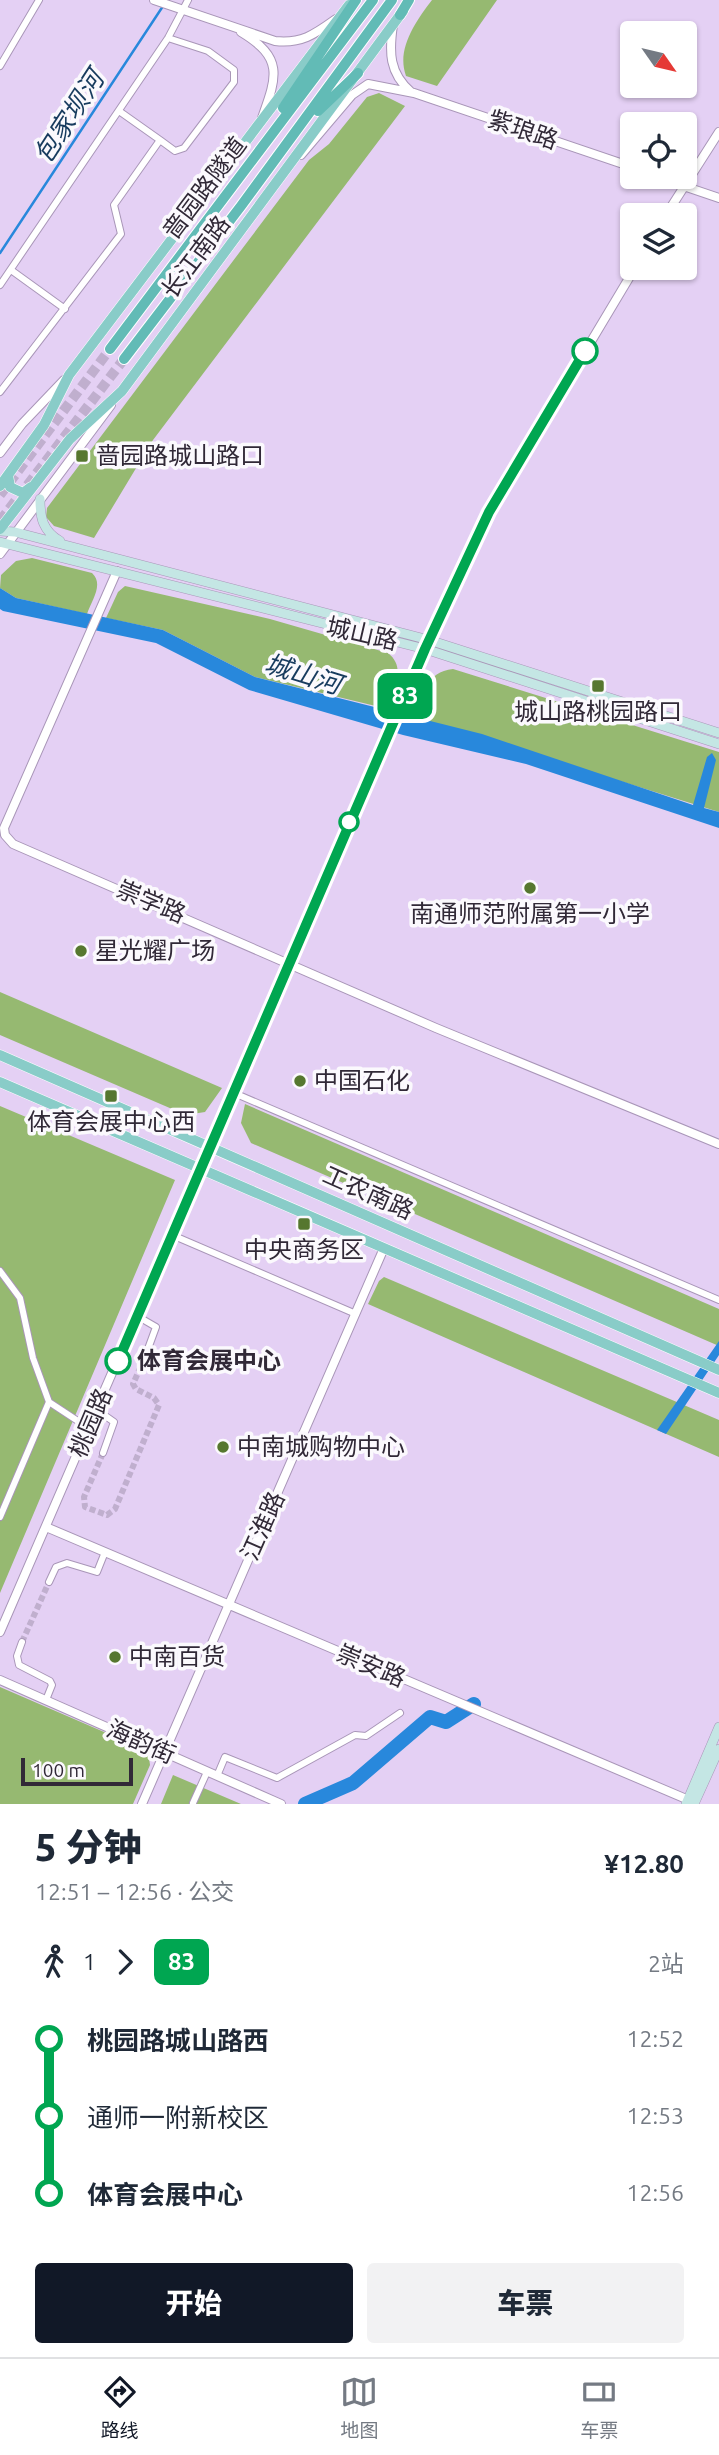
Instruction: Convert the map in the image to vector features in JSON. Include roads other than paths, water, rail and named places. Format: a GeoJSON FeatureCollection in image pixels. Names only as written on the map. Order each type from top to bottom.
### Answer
{"type":"FeatureCollection","features":[{"type":"Feature","properties":{"kind":"highway"},"geometry":{"type":"LineString","coordinates":[[158,285],[195,226],[282,110],[355,0]]}},
{"type":"Feature","properties":{"kind":"highway","name":"啬园路隧道"},"geometry":{"type":"LineString","coordinates":[[110,349],[373,0]]}},
{"type":"Feature","properties":{"kind":"highway","name":"啬园路隧道"},"geometry":{"type":"LineString","coordinates":[[124,359],[241,206],[392,0]]}},
{"type":"Feature","properties":{"kind":"highway"},"geometry":{"type":"LineString","coordinates":[[400,15],[411,0]]}},
{"type":"Feature","properties":{"kind":"highway"},"geometry":{"type":"LineString","coordinates":[[241,206],[318,110],[358,73]]}},
{"type":"Feature","properties":{"kind":"main road","name":"长江南路"},"geometry":{"type":"LineString","coordinates":[[0,485],[44,425],[69,375],[336,19],[355,0]]}},
{"type":"Feature","properties":{"kind":"main road","name":"长江南路"},"geometry":{"type":"LineString","coordinates":[[0,530],[70,439],[122,391],[400,15]]}},
{"type":"Feature","properties":{"kind":"main road"},"geometry":{"type":"LineString","coordinates":[[8,475],[10,487],[15,492],[23,493],[36,483]]}},
{"type":"Feature","properties":{"kind":"main road"},"geometry":{"type":"LineString","coordinates":[[40,499],[40,516],[44,527],[50,535],[67,546]]}},
{"type":"Feature","properties":{"kind":"main road","name":"城山路"},"geometry":{"type":"LineString","coordinates":[[0,530],[427,644],[719,733]]}},
{"type":"Feature","properties":{"kind":"main road","name":"城山路"},"geometry":{"type":"LineString","coordinates":[[4,542],[427,644],[719,744]]}},
{"type":"Feature","properties":{"kind":"main road","name":"工农南路"},"geometry":{"type":"LineString","coordinates":[[0,1055],[718,1369]]}},
{"type":"Feature","properties":{"kind":"main road","name":"工农南路"},"geometry":{"type":"LineString","coordinates":[[0,1082],[719,1394]]}},
{"type":"Feature","properties":{"kind":"main road"},"geometry":{"type":"LineString","coordinates":[[692,1803],[719,1727]]}},
{"type":"Feature","properties":{"kind":"main road"},"geometry":{"type":"LineString","coordinates":[[692,1803],[719,1749]]}},
{"type":"Feature","properties":{"kind":"street"},"geometry":{"type":"LineString","coordinates":[[0,66],[39,0]]}},
{"type":"Feature","properties":{"kind":"street"},"geometry":{"type":"LineString","coordinates":[[154,0],[233,27],[292,43],[310,38],[336,19]]}},
{"type":"Feature","properties":{"kind":"street"},"geometry":{"type":"LineString","coordinates":[[0,285],[168,38],[188,0]]}},
{"type":"Feature","properties":{"kind":"street"},"geometry":{"type":"LineString","coordinates":[[393,25],[390,56],[393,71],[400,82],[414,93]]}},
{"type":"Feature","properties":{"kind":"street"},"geometry":{"type":"LineString","coordinates":[[233,27],[260,44],[270,55],[275,71],[274,84],[262,118]]}},
{"type":"Feature","properties":{"kind":"street"},"geometry":{"type":"LineString","coordinates":[[119,111],[175,151],[184,148],[237,75],[208,51],[168,38]]}},
{"type":"Feature","properties":{"kind":"street","name":"紫琅路"},"geometry":{"type":"LineString","coordinates":[[289,166],[352,95],[368,84],[414,93],[620,163]]}},
{"type":"Feature","properties":{"kind":"street"},"geometry":{"type":"LineString","coordinates":[[697,167],[719,132]]}},
{"type":"Feature","properties":{"kind":"street"},"geometry":{"type":"LineString","coordinates":[[0,393],[121,234],[114,205],[160,140]]}},
{"type":"Feature","properties":{"kind":"street"},"geometry":{"type":"LineString","coordinates":[[690,189],[719,198]]}},
{"type":"Feature","properties":{"kind":"street"},"geometry":{"type":"LineString","coordinates":[[11,270],[65,309]]}},
{"type":"Feature","properties":{"kind":"street","name":"桃园路"},"geometry":{"type":"LineString","coordinates":[[0,1632],[427,644],[489,512],[628,280]]}},
{"type":"Feature","properties":{"kind":"street"},"geometry":{"type":"LineString","coordinates":[[0,453],[22,424],[69,375]]}},
{"type":"Feature","properties":{"kind":"street"},"geometry":{"type":"LineString","coordinates":[[0,554],[4,542],[15,532],[122,391]]}},
{"type":"Feature","properties":{"kind":"street","name":"崇学路"},"geometry":{"type":"LineString","coordinates":[[117,571],[4,828],[5,835],[13,844],[290,962],[436,1028],[719,1144]]}},
{"type":"Feature","properties":{"kind":"street"},"geometry":{"type":"LineString","coordinates":[[234,1093],[719,1300]]}},
{"type":"Feature","properties":{"kind":"street"},"geometry":{"type":"LineString","coordinates":[[172,1236],[356,1314]]}},
{"type":"Feature","properties":{"kind":"street","name":"江淮路"},"geometry":{"type":"LineString","coordinates":[[142,1804],[384,1248]]}},
{"type":"Feature","properties":{"kind":"street"},"geometry":{"type":"LineString","coordinates":[[0,1271],[20,1298],[33,1358],[49,1402],[90,1429]]}},
{"type":"Feature","properties":{"kind":"street"},"geometry":{"type":"LineString","coordinates":[[137,1316],[156,1327],[145,1357]]}},
{"type":"Feature","properties":{"kind":"street"},"geometry":{"type":"LineString","coordinates":[[0,1517],[49,1402]]}},
{"type":"Feature","properties":{"kind":"street"},"geometry":{"type":"LineString","coordinates":[[97,1410],[114,1422],[103,1453]]}},
{"type":"Feature","properties":{"kind":"street","name":"崇安路"},"geometry":{"type":"LineString","coordinates":[[46,1527],[692,1803]]}},
{"type":"Feature","properties":{"kind":"street"},"geometry":{"type":"LineString","coordinates":[[49,1582],[56,1567],[67,1563],[97,1572],[105,1552]]}},
{"type":"Feature","properties":{"kind":"street"},"geometry":{"type":"LineString","coordinates":[[22,1642],[17,1657],[19,1665],[50,1681],[52,1685],[46,1700]]}},
{"type":"Feature","properties":{"kind":"street","name":"海韵街"},"geometry":{"type":"LineString","coordinates":[[0,1680],[281,1804]]}},
{"type":"Feature","properties":{"kind":"street"},"geometry":{"type":"LineString","coordinates":[[217,1776],[225,1757],[277,1779],[355,1735],[366,1736],[400,1713]]}},
{"type":"Feature","properties":{"kind":"street"},"geometry":{"type":"LineString","coordinates":[[193,1803],[207,1772]]}},
{"type":"Feature","properties":{"kind":"water"},"geometry":{"type":"Polygon","coordinates":[[[0,588],[16,598],[163,630],[255,677],[482,734],[693,805],[707,757],[712,753],[716,760],[704,808],[719,812],[719,828],[526,764],[403,735],[249,690],[156,643],[3,611],[0,609],[0,588]]]}},
{"type":"Feature","properties":{"kind":"water"},"geometry":{"type":"Polygon","coordinates":[[[719,1341],[719,1355],[666,1434],[657,1430],[719,1341]]]}},
{"type":"Feature","properties":{"kind":"waterway","name":"包家坝河"},"geometry":{"type":"LineString","coordinates":[[0,253],[167,0]]}},
{"type":"Feature","properties":{"kind":"waterway"},"geometry":{"type":"LineString","coordinates":[[305,1804],[353,1783],[430,1717],[446,1722],[474,1704]]}},
{"type":"Feature","properties":{"kind":"tunnel"},"geometry":{"type":"LineString","coordinates":[[0,495],[110,349]]}},
{"type":"Feature","properties":{"kind":"tunnel"},"geometry":{"type":"LineString","coordinates":[[0,521],[124,359]]}},
{"type":"Feature","properties":{"kind":"tunnel"},"geometry":{"type":"LineString","coordinates":[[103,1453],[84,1497],[85,1507],[107,1515],[115,1509],[159,1405],[154,1398],[136,1389],[133,1384],[145,1357]]}},
{"type":"Feature","properties":{"kind":"tunnel"},"geometry":{"type":"LineString","coordinates":[[22,1642],[49,1582]]}},
{"type":"Feature","properties":{"kind":"place","name":"啬园路城山路口"},"geometry":{"type":"Point","coordinates":[82,456]}},
{"type":"Feature","properties":{"kind":"place","name":"城山路桃园路口"},"geometry":{"type":"Point","coordinates":[598,686]}},
{"type":"Feature","properties":{"kind":"place","name":"南通师范附属第一小学"},"geometry":{"type":"Point","coordinates":[530,888]}},
{"type":"Feature","properties":{"kind":"place","name":"星光耀广场"},"geometry":{"type":"Point","coordinates":[81,951]}},
{"type":"Feature","properties":{"kind":"place","name":"中国石化"},"geometry":{"type":"Point","coordinates":[300,1081]}},
{"type":"Feature","properties":{"kind":"place","name":"体育会展中心西"},"geometry":{"type":"Point","coordinates":[111,1096]}},
{"type":"Feature","properties":{"kind":"place","name":"中央商务区"},"geometry":{"type":"Point","coordinates":[304,1224]}},
{"type":"Feature","properties":{"kind":"place","name":"体育会展中心"},"geometry":{"type":"Point","coordinates":[118,1361]}},
{"type":"Feature","properties":{"kind":"place","name":"中南城购物中心"},"geometry":{"type":"Point","coordinates":[223,1447]}},
{"type":"Feature","properties":{"kind":"place","name":"中南百货"},"geometry":{"type":"Point","coordinates":[115,1657]}},
{"type":"Feature","properties":{"kind":"water label","name":"城山河"},"geometry":{"type":"Point","coordinates":[303,674]}}]}
